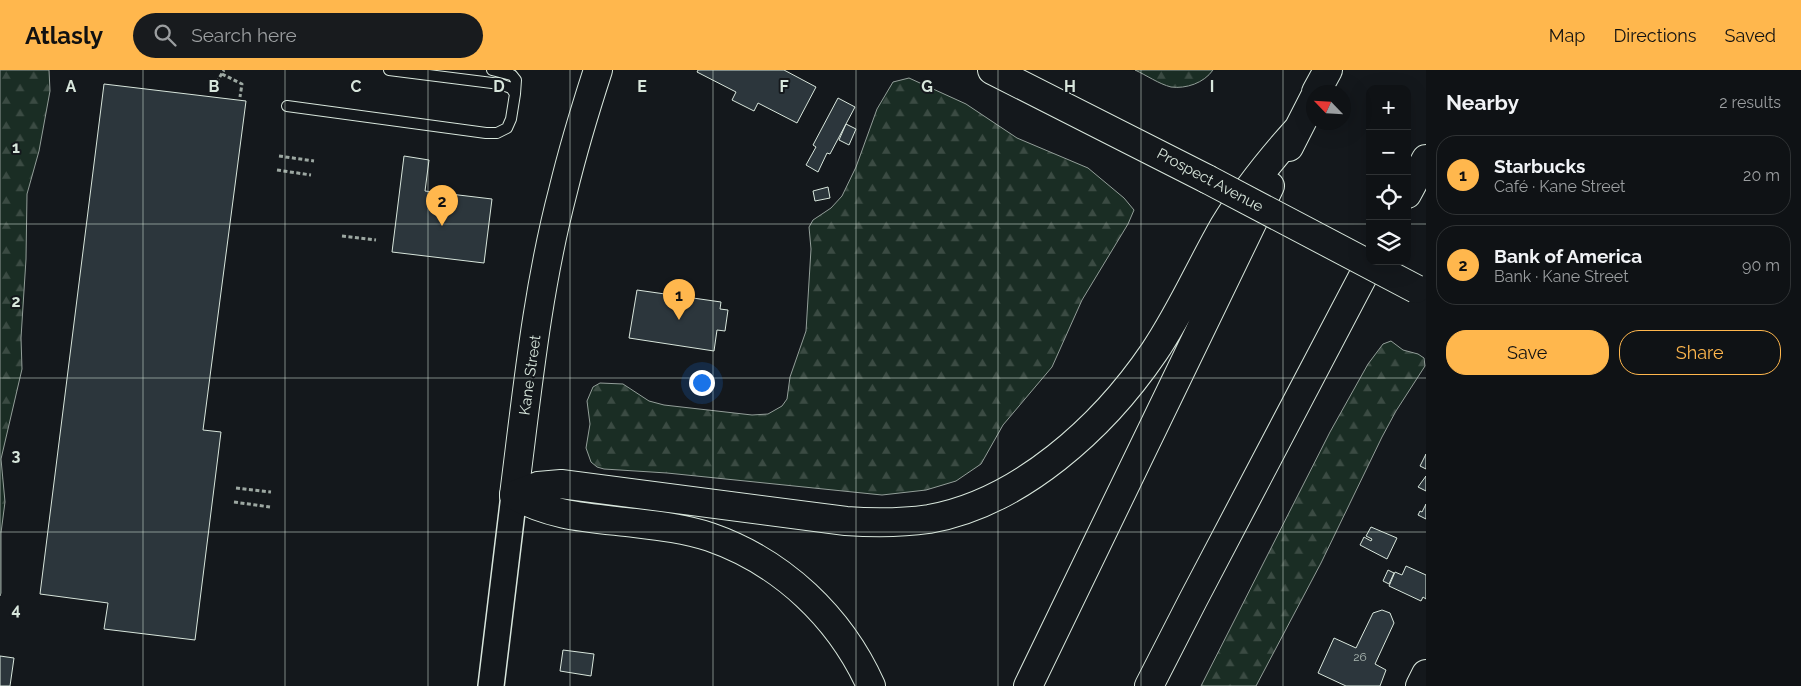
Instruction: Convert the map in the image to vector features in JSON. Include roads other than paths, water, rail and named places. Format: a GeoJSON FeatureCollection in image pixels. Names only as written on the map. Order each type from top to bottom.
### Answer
{"type":"FeatureCollection","features":[{"type":"Feature","properties":{"kind":"main road","name":"Kane Street"},"geometry":{"type":"LineString","coordinates":[[514,495],[537,321],[551,246],[562,191],[598,70]]}},
{"type":"Feature","properties":{"kind":"main road","name":"Prospect Avenue"},"geometry":{"type":"LineString","coordinates":[[992,70],[1208,179],[1421,291]]}},
{"type":"Feature","properties":{"kind":"main road"},"geometry":{"type":"LineString","coordinates":[[1320,85],[1328,70]]}},
{"type":"Feature","properties":{"kind":"main road"},"geometry":{"type":"LineString","coordinates":[[1028,686],[1306,113]]}},
{"type":"Feature","properties":{"kind":"main road"},"geometry":{"type":"LineString","coordinates":[[514,495],[538,486],[561,484],[846,521],[881,523],[912,521],[942,516],[971,507],[996,496],[1028,477],[1057,456],[1091,426],[1121,395],[1165,334],[1237,205],[1272,158],[1297,130]]}},
{"type":"Feature","properties":{"kind":"main road"},"geometry":{"type":"LineString","coordinates":[[1411,186],[1426,158]]}},
{"type":"Feature","properties":{"kind":"main road"},"geometry":{"type":"LineString","coordinates":[[1149,686],[1369,265]]}},
{"type":"Feature","properties":{"kind":"main road"},"geometry":{"type":"LineString","coordinates":[[514,495],[535,506],[555,513],[693,532],[731,545],[751,555],[790,582],[830,620],[860,663],[871,686]]}},
{"type":"Feature","properties":{"kind":"main road"},"geometry":{"type":"LineString","coordinates":[[1420,686],[1426,674]]}},
{"type":"Feature","properties":{"kind":"street","name":"Kane Street"},"geometry":{"type":"LineString","coordinates":[[491,686],[514,495]]}},
{"type":"Feature","properties":{"kind":"lane"},"geometry":{"type":"LineString","coordinates":[[389,70],[500,84],[511,88],[515,94]]}},
{"type":"Feature","properties":{"kind":"lane"},"geometry":{"type":"LineString","coordinates":[[287,106],[497,133],[507,128],[511,119],[516,80],[512,75],[492,70]]}},
{"type":"Feature","properties":{"kind":"place","name":"Bank of America"},"geometry":{"type":"Point","coordinates":[442,226]}},
{"type":"Feature","properties":{"kind":"place","name":"Starbucks"},"geometry":{"type":"Point","coordinates":[679,320]}}]}
